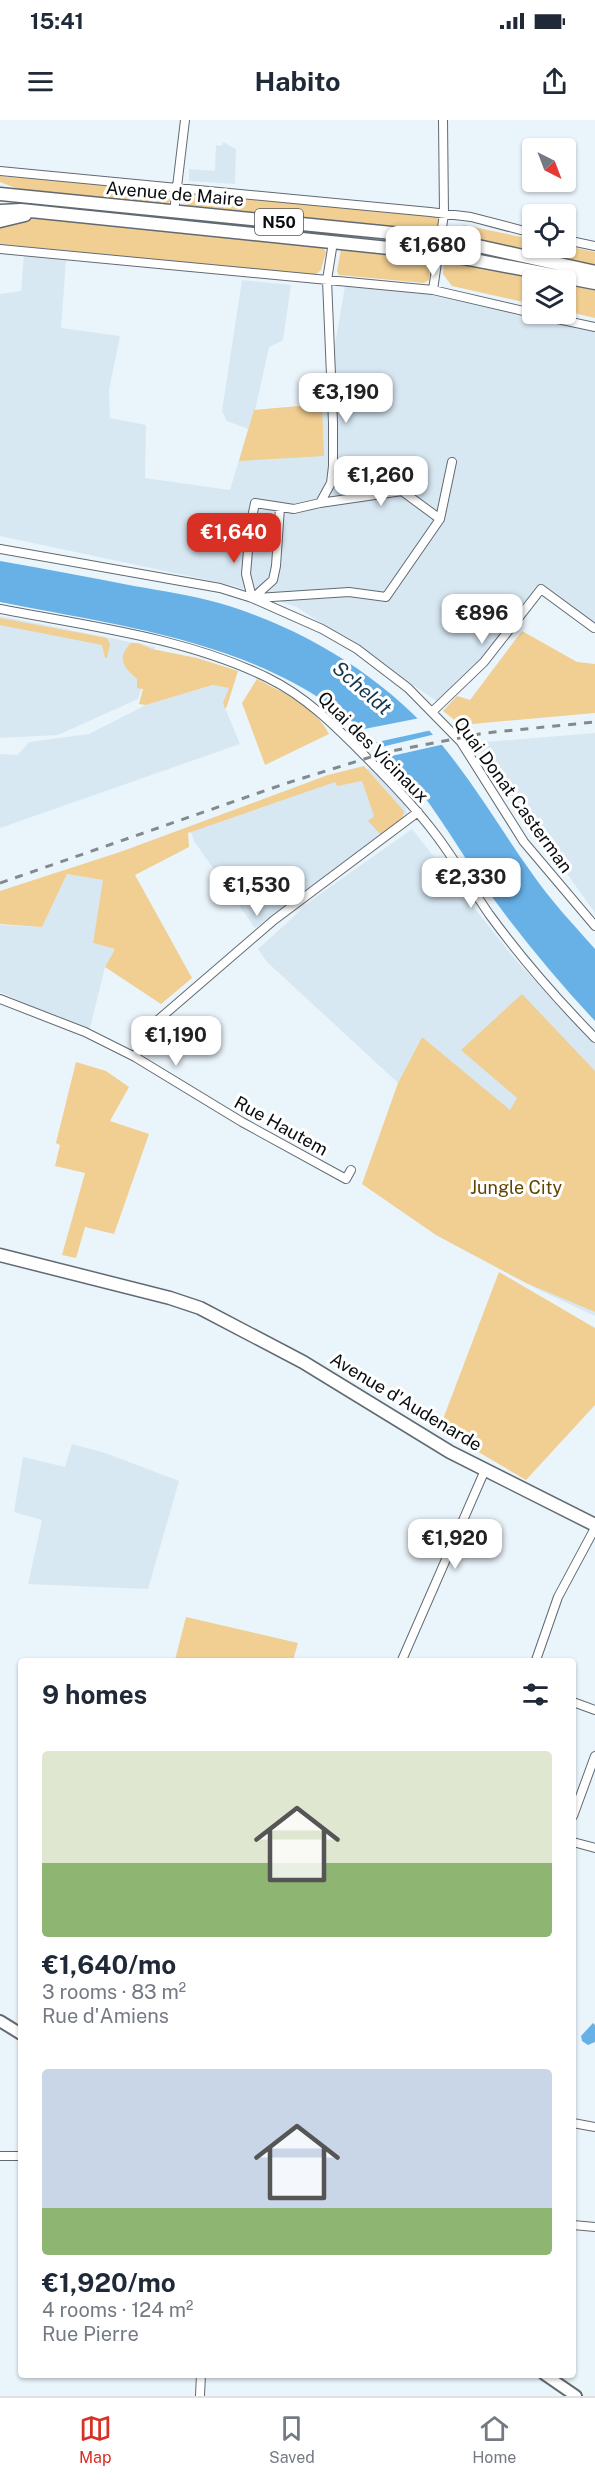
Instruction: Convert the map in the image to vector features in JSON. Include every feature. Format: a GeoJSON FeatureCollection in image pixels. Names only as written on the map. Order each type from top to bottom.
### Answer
{"type":"FeatureCollection","features":[{"type":"Feature","properties":{"kind":"main road"},"geometry":{"type":"LineString","coordinates":[[0,185],[20,196]]}},
{"type":"Feature","properties":{"kind":"main road","name":"Avenue de Maire"},"geometry":{"type":"LineString","coordinates":[[0,194],[442,238],[595,272]]}},
{"type":"Feature","properties":{"kind":"main road","name":"Avenue de Maire"},"geometry":{"type":"LineString","coordinates":[[0,211],[21,210],[437,253],[595,283]]}},
{"type":"Feature","properties":{"kind":"main road"},"geometry":{"type":"LineString","coordinates":[[0,221],[35,213]]}},
{"type":"Feature","properties":{"kind":"main road","name":"Avenue d'Audenarde"},"geometry":{"type":"LineString","coordinates":[[0,1255],[170,1298],[200,1308],[303,1362],[423,1436],[595,1527]]}},
{"type":"Feature","properties":{"kind":"street"},"geometry":{"type":"LineString","coordinates":[[174,213],[185,120]]}},
{"type":"Feature","properties":{"kind":"street"},"geometry":{"type":"LineString","coordinates":[[433,290],[444,213],[443,120]]}},
{"type":"Feature","properties":{"kind":"street","name":"Avenue de Maire"},"geometry":{"type":"LineString","coordinates":[[0,171],[444,213],[471,217],[522,230]]}},
{"type":"Feature","properties":{"kind":"street"},"geometry":{"type":"LineString","coordinates":[[320,503],[331,483],[333,466],[327,280],[333,242]]}},
{"type":"Feature","properties":{"kind":"street"},"geometry":{"type":"LineString","coordinates":[[576,242],[595,246]]}},
{"type":"Feature","properties":{"kind":"street"},"geometry":{"type":"LineString","coordinates":[[0,249],[433,290],[522,310]]}},
{"type":"Feature","properties":{"kind":"street"},"geometry":{"type":"LineString","coordinates":[[576,323],[595,327]]}},
{"type":"Feature","properties":{"kind":"street"},"geometry":{"type":"LineString","coordinates":[[252,598],[349,592],[386,597],[440,519],[452,462]]}},
{"type":"Feature","properties":{"kind":"street"},"geometry":{"type":"LineString","coordinates":[[333,466],[402,491],[440,519]]}},
{"type":"Feature","properties":{"kind":"street"},"geometry":{"type":"LineString","coordinates":[[252,598],[246,574],[250,527],[255,503],[294,509],[402,491]]}},
{"type":"Feature","properties":{"kind":"street"},"geometry":{"type":"LineString","coordinates":[[252,598],[273,580],[280,507]]}},
{"type":"Feature","properties":{"kind":"street","name":"Quai Donat Casterman"},"geometry":{"type":"LineString","coordinates":[[0,549],[90,563],[220,588],[252,598],[306,621],[357,649],[393,676],[433,711],[461,742],[524,843],[595,926]]}},
{"type":"Feature","properties":{"kind":"street"},"geometry":{"type":"LineString","coordinates":[[433,711],[484,662],[541,588],[594,628]]}},
{"type":"Feature","properties":{"kind":"street","name":"Quai des Vicinaux"},"geometry":{"type":"LineString","coordinates":[[0,609],[193,650],[236,664],[267,678],[310,704],[333,724],[418,812],[517,950],[554,995],[595,1038]]}},
{"type":"Feature","properties":{"kind":"street"},"geometry":{"type":"LineString","coordinates":[[135,1057],[151,1026],[274,920],[418,812]]}},
{"type":"Feature","properties":{"kind":"street","name":"Rue Hautem"},"geometry":{"type":"LineString","coordinates":[[0,999],[85,1032],[135,1057],[242,1122],[346,1179],[351,1170]]}},
{"type":"Feature","properties":{"kind":"street"},"geometry":{"type":"LineString","coordinates":[[403,1658],[485,1470]]}},
{"type":"Feature","properties":{"kind":"street"},"geometry":{"type":"LineString","coordinates":[[537,1658],[558,1597],[595,1527]]}},
{"type":"Feature","properties":{"kind":"street"},"geometry":{"type":"LineString","coordinates":[[576,1703],[595,1710]]}},
{"type":"Feature","properties":{"kind":"street"},"geometry":{"type":"LineString","coordinates":[[576,1808],[595,1756]]}},
{"type":"Feature","properties":{"kind":"street"},"geometry":{"type":"LineString","coordinates":[[576,1843],[595,1848]]}},
{"type":"Feature","properties":{"kind":"street"},"geometry":{"type":"LineString","coordinates":[[0,2021],[18,2032]]}},
{"type":"Feature","properties":{"kind":"street"},"geometry":{"type":"LineString","coordinates":[[576,2124],[595,2127]]}},
{"type":"Feature","properties":{"kind":"street"},"geometry":{"type":"LineString","coordinates":[[0,2156],[18,2156]]}},
{"type":"Feature","properties":{"kind":"street"},"geometry":{"type":"LineString","coordinates":[[576,2225],[595,2227]]}},
{"type":"Feature","properties":{"kind":"street"},"geometry":{"type":"LineString","coordinates":[[200,2396],[201,2378]]}},
{"type":"Feature","properties":{"kind":"street"},"geometry":{"type":"LineString","coordinates":[[550,2378],[576,2396]]}},
{"type":"Feature","properties":{"kind":"shaded area"},"geometry":{"type":"Polygon","coordinates":[[[223,142],[236,149],[235,184],[189,181],[189,169],[215,171],[216,145],[222,146],[223,142]]]}},
{"type":"Feature","properties":{"kind":"shaded area"},"geometry":{"type":"Polygon","coordinates":[[[24,255],[66,260],[61,328],[120,336],[109,390],[110,418],[146,425],[145,478],[230,490],[248,429],[227,421],[222,411],[242,280],[291,285],[283,340],[269,347],[255,410],[325,404],[345,286],[433,294],[522,314],[522,324],[564,324],[595,331],[595,625],[541,589],[500,643],[441,704],[297,607],[231,585],[0,536],[0,294],[21,291],[24,255]]]}},
{"type":"Feature","properties":{"kind":"shaded area"},"geometry":{"type":"Polygon","coordinates":[[[0,616],[155,647],[138,699],[58,735],[0,738],[0,616]]]}},
{"type":"Feature","properties":{"kind":"shaded area"},"geometry":{"type":"Polygon","coordinates":[[[214,685],[230,688],[223,703],[240,744],[0,828],[0,754],[18,755],[29,742],[89,734],[146,705],[214,685]]]}},
{"type":"Feature","properties":{"kind":"shaded area"},"geometry":{"type":"Polygon","coordinates":[[[595,733],[595,913],[474,743],[595,733]]]}},
{"type":"Feature","properties":{"kind":"shaded area"},"geometry":{"type":"Polygon","coordinates":[[[370,768],[405,805],[407,813],[405,817],[255,928],[194,841],[190,830],[370,768]]]}},
{"type":"Feature","properties":{"kind":"shaded area"},"geometry":{"type":"Polygon","coordinates":[[[412,829],[514,958],[566,1014],[595,1040],[595,1316],[541,1291],[436,1235],[422,1037],[398,1083],[267,962],[258,949],[313,899],[412,829]]]}},
{"type":"Feature","properties":{"kind":"shaded area"},"geometry":{"type":"Polygon","coordinates":[[[67,874],[104,880],[93,943],[115,949],[105,967],[89,1032],[0,992],[0,925],[42,927],[67,874]]]}},
{"type":"Feature","properties":{"kind":"shaded area"},"geometry":{"type":"Polygon","coordinates":[[[72,1444],[105,1453],[179,1481],[148,1589],[28,1584],[42,1520],[14,1512],[23,1457],[65,1467],[72,1444]]]}},
{"type":"Feature","properties":{"kind":"green space"},"geometry":{"type":"Polygon","coordinates":[[[0,176],[167,190],[172,198],[166,207],[29,193],[0,182],[0,176]]]}},
{"type":"Feature","properties":{"kind":"green space"},"geometry":{"type":"Polygon","coordinates":[[[186,193],[433,215],[439,218],[440,224],[434,232],[193,209],[183,203],[181,196],[186,193]]]}},
{"type":"Feature","properties":{"kind":"green space"},"geometry":{"type":"Polygon","coordinates":[[[31,217],[322,245],[326,252],[321,270],[315,275],[0,244],[0,226],[31,217]]]}},
{"type":"Feature","properties":{"kind":"green space"},"geometry":{"type":"Polygon","coordinates":[[[463,225],[522,237],[522,251],[460,237],[463,225]]]}},
{"type":"Feature","properties":{"kind":"green space"},"geometry":{"type":"Polygon","coordinates":[[[345,248],[427,255],[430,261],[429,280],[424,283],[339,275],[337,271],[341,250],[345,248]]]}},
{"type":"Feature","properties":{"kind":"green space"},"geometry":{"type":"Polygon","coordinates":[[[576,248],[595,252],[595,267],[554,258],[576,258],[576,248]]]}},
{"type":"Feature","properties":{"kind":"green space"},"geometry":{"type":"Polygon","coordinates":[[[447,259],[522,274],[522,302],[452,286],[443,274],[444,263],[447,259]]]}},
{"type":"Feature","properties":{"kind":"green space"},"geometry":{"type":"Polygon","coordinates":[[[576,286],[595,290],[595,318],[576,313],[576,286]]]}},
{"type":"Feature","properties":{"kind":"green space"},"geometry":{"type":"Polygon","coordinates":[[[322,404],[324,456],[239,461],[254,410],[322,404]]]}},
{"type":"Feature","properties":{"kind":"green space"},"geometry":{"type":"Polygon","coordinates":[[[348,482],[367,483],[370,489],[347,491],[345,486],[348,482]]]}},
{"type":"Feature","properties":{"kind":"green space"},"geometry":{"type":"Polygon","coordinates":[[[0,618],[107,638],[110,644],[107,658],[105,658],[102,645],[0,625],[0,618]]]}},
{"type":"Feature","properties":{"kind":"green space"},"geometry":{"type":"Polygon","coordinates":[[[522,631],[577,662],[595,664],[595,713],[461,725],[443,711],[457,696],[470,700],[522,631]]]}},
{"type":"Feature","properties":{"kind":"green space"},"geometry":{"type":"Polygon","coordinates":[[[131,643],[197,658],[238,671],[225,709],[223,703],[229,688],[213,685],[146,705],[139,704],[143,689],[137,688],[137,679],[126,667],[123,659],[131,643]]]}},
{"type":"Feature","properties":{"kind":"green space"},"geometry":{"type":"Polygon","coordinates":[[[257,679],[307,708],[323,724],[329,734],[265,765],[242,703],[257,679]]]}},
{"type":"Feature","properties":{"kind":"green space"},"geometry":{"type":"Polygon","coordinates":[[[364,766],[404,811],[402,819],[381,835],[368,821],[374,816],[362,781],[337,786],[335,782],[188,833],[189,847],[135,875],[192,978],[161,1004],[105,967],[115,949],[93,943],[103,880],[67,874],[42,927],[0,924],[0,891],[120,852],[328,775],[364,766]]]}},
{"type":"Feature","properties":{"kind":"green space","name":"Jungle City"},"geometry":{"type":"Polygon","coordinates":[[[522,994],[595,1071],[595,1312],[526,1283],[436,1235],[362,1184],[398,1083],[422,1037],[510,1110],[517,1098],[461,1050],[522,994]]]}},
{"type":"Feature","properties":{"kind":"green space"},"geometry":{"type":"Polygon","coordinates":[[[76,1062],[106,1071],[129,1087],[110,1121],[149,1134],[114,1234],[85,1227],[76,1258],[62,1255],[85,1173],[55,1166],[60,1145],[56,1143],[76,1062]]]}},
{"type":"Feature","properties":{"kind":"green space"},"geometry":{"type":"Polygon","coordinates":[[[499,1272],[595,1328],[595,1405],[526,1480],[446,1433],[440,1427],[499,1272]]]}},
{"type":"Feature","properties":{"kind":"green space"},"geometry":{"type":"Polygon","coordinates":[[[186,1617],[298,1643],[294,1658],[176,1658],[186,1617]]]}},
{"type":"Feature","properties":{"kind":"water","name":"Scheldt"},"geometry":{"type":"Polygon","coordinates":[[[0,561],[177,593],[251,613],[312,641],[369,677],[420,720],[442,745],[538,882],[595,949],[595,1021],[507,917],[408,776],[354,723],[309,692],[262,668],[213,649],[109,623],[0,602],[0,561]]]}},
{"type":"Feature","properties":{"kind":"water"},"geometry":{"type":"Polygon","coordinates":[[[593,2023],[595,2042],[588,2045],[582,2041],[581,2036],[593,2023]]]}},
{"type":"Feature","properties":{"kind":"pier"},"geometry":{"type":"Polygon","coordinates":[[[420,718],[432,730],[373,743],[359,730],[420,718]]]}},
{"type":"Feature","properties":{"kind":"pier"},"geometry":{"type":"Polygon","coordinates":[[[436,734],[445,744],[387,757],[377,748],[436,734]]]}},
{"type":"Feature","properties":{"kind":"railway"},"geometry":{"type":"LineString","coordinates":[[0,883],[287,783],[387,752],[485,733],[595,722]]}}]}
